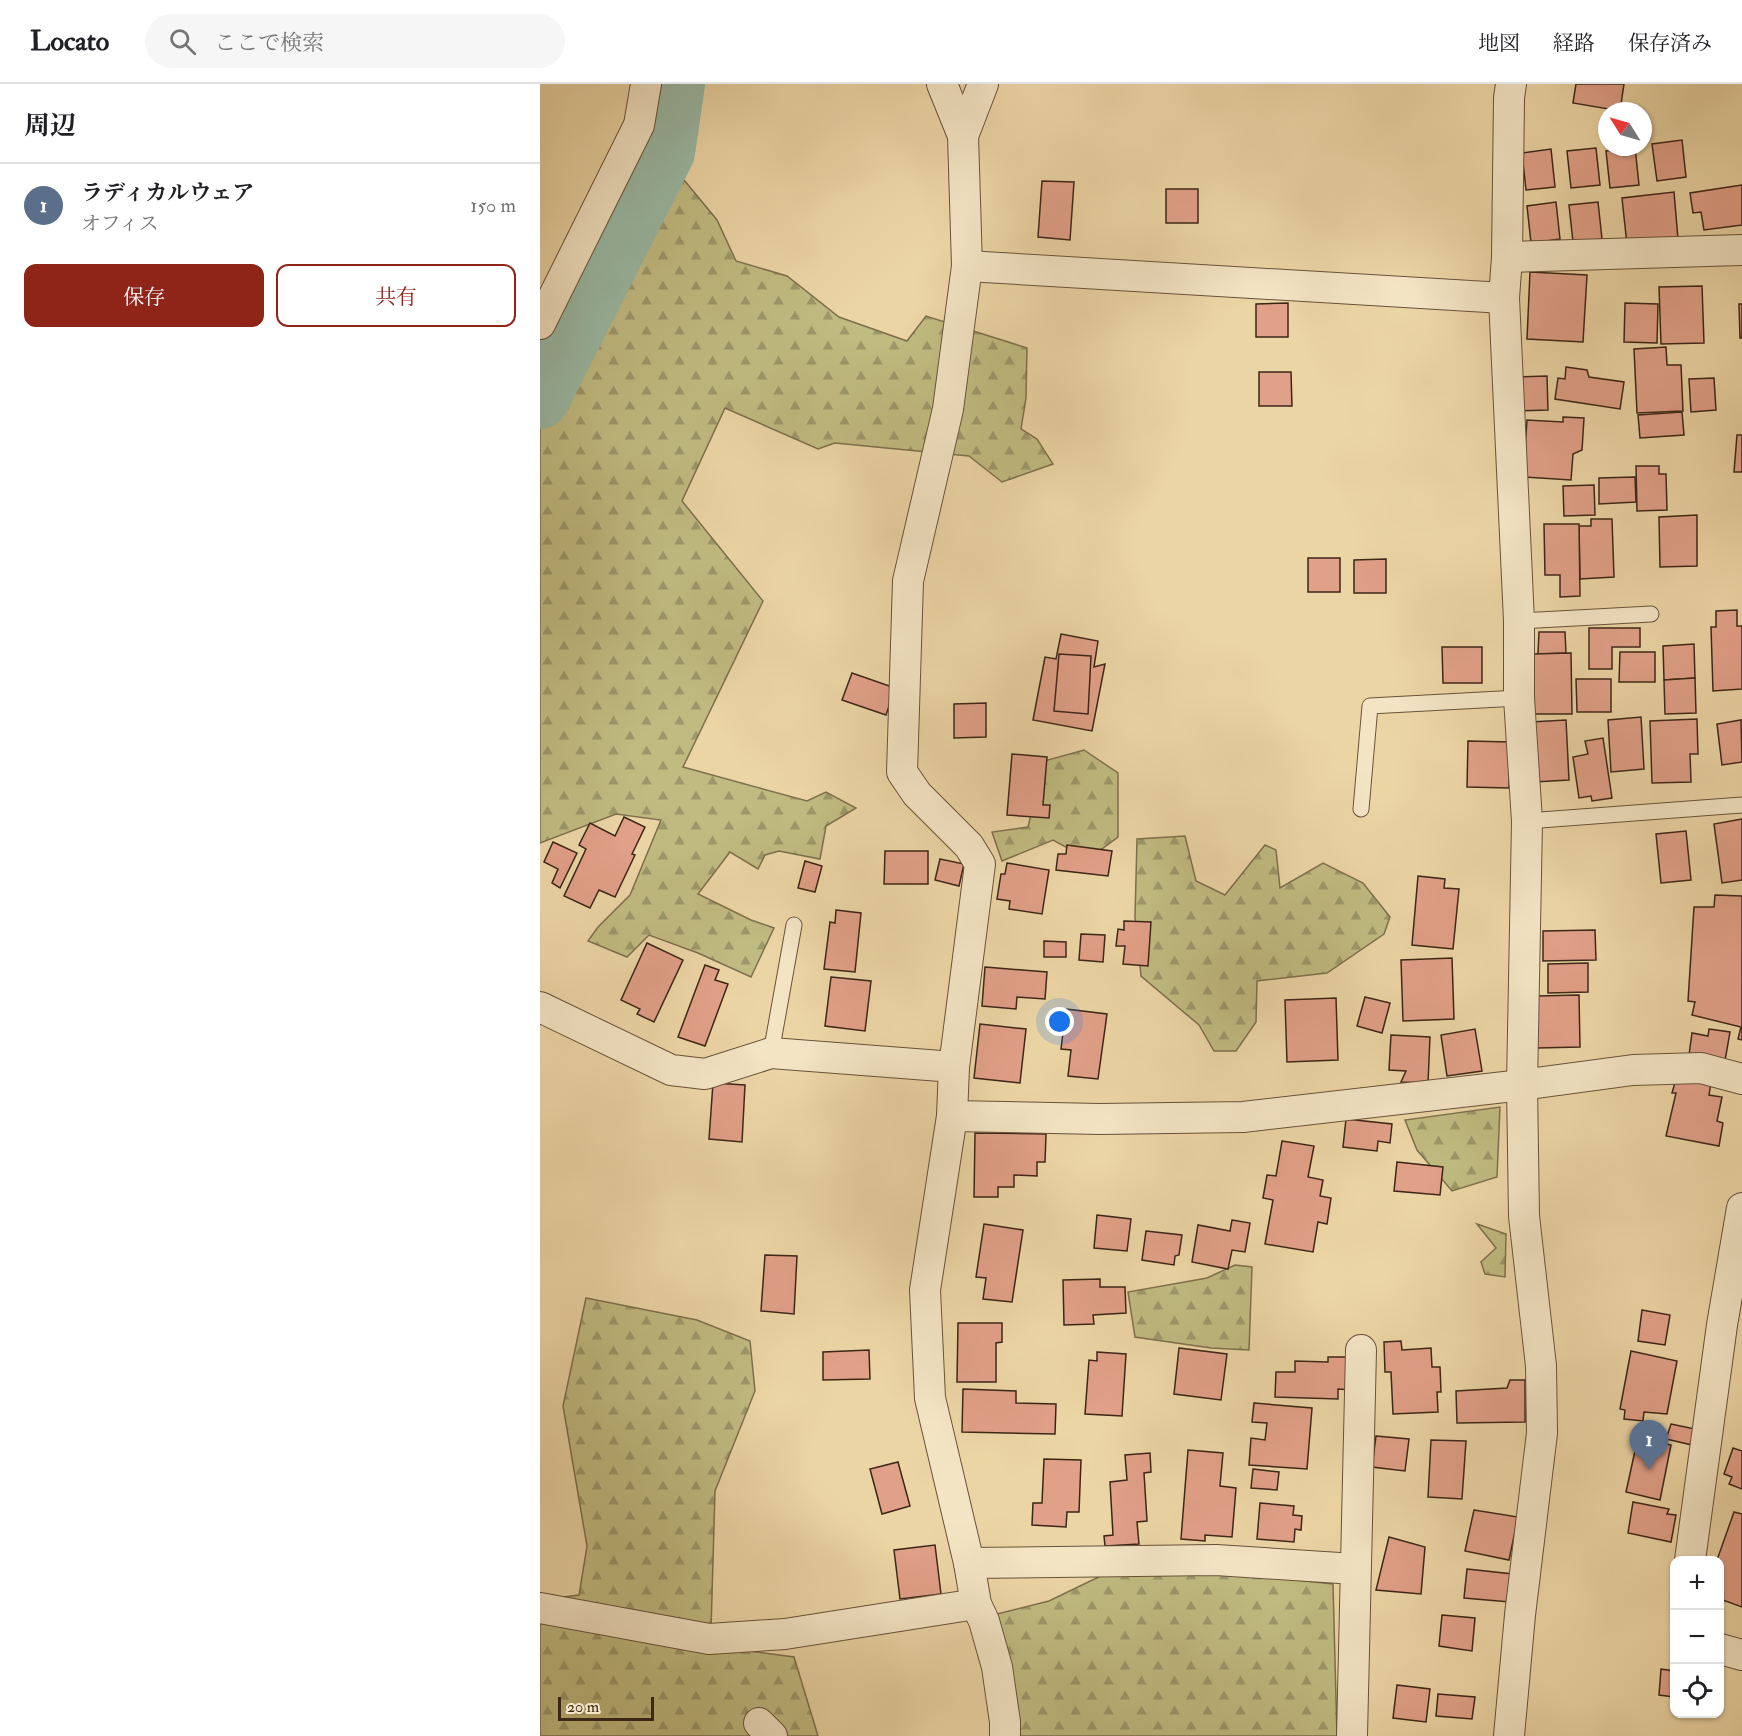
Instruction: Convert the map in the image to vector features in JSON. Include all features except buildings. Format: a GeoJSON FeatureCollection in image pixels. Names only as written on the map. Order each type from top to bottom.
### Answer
{"type":"FeatureCollection","features":[{"type":"Feature","properties":{"kind":"street"},"geometry":{"type":"LineString","coordinates":[[540,324],[639,125],[646,84]]}},
{"type":"Feature","properties":{"kind":"street"},"geometry":{"type":"LineString","coordinates":[[942,84],[963,136],[967,266],[948,409],[908,581],[902,772],[917,794],[969,846],[980,864],[954,1067],[952,1116],[925,1290],[930,1398],[969,1563],[975,1604],[984,1621],[997,1666],[1005,1736]]}},
{"type":"Feature","properties":{"kind":"street"},"geometry":{"type":"LineString","coordinates":[[963,136],[983,84]]}},
{"type":"Feature","properties":{"kind":"street"},"geometry":{"type":"LineString","coordinates":[[1509,1736],[1520,1615],[1542,1433],[1541,1366],[1524,1216],[1522,1085],[1527,821],[1519,698],[1518,621],[1504,298],[1511,84]]}},
{"type":"Feature","properties":{"kind":"street"},"geometry":{"type":"LineString","coordinates":[[1507,257],[1742,250]]}},
{"type":"Feature","properties":{"kind":"street"},"geometry":{"type":"LineString","coordinates":[[967,266],[1504,298]]}},
{"type":"Feature","properties":{"kind":"street"},"geometry":{"type":"LineString","coordinates":[[540,1007],[671,1070],[705,1074],[771,1053],[954,1067]]}},
{"type":"Feature","properties":{"kind":"street"},"geometry":{"type":"LineString","coordinates":[[952,1116],[1100,1119],[1243,1117],[1633,1070],[1701,1068],[1742,1079]]}},
{"type":"Feature","properties":{"kind":"street"},"geometry":{"type":"LineString","coordinates":[[1691,1556],[1729,1367],[1722,1324],[1742,1208]]}},
{"type":"Feature","properties":{"kind":"street"},"geometry":{"type":"LineString","coordinates":[[1352,1736],[1361,1350]]}},
{"type":"Feature","properties":{"kind":"street"},"geometry":{"type":"LineString","coordinates":[[969,1563],[1216,1560],[1355,1569]]}},
{"type":"Feature","properties":{"kind":"street"},"geometry":{"type":"LineString","coordinates":[[540,1608],[709,1639],[785,1634],[975,1604]]}},
{"type":"Feature","properties":{"kind":"street"},"geometry":{"type":"LineString","coordinates":[[1724,1650],[1742,1655]]}},
{"type":"Feature","properties":{"kind":"lane"},"geometry":{"type":"LineString","coordinates":[[1518,621],[1651,614]]}},
{"type":"Feature","properties":{"kind":"lane"},"geometry":{"type":"LineString","coordinates":[[1361,809],[1370,706],[1519,698]]}},
{"type":"Feature","properties":{"kind":"lane"},"geometry":{"type":"LineString","coordinates":[[1527,821],[1742,805]]}},
{"type":"Feature","properties":{"kind":"lane"},"geometry":{"type":"LineString","coordinates":[[771,1053],[794,925]]}},
{"type":"Feature","properties":{"kind":"green space"},"geometry":{"type":"Polygon","coordinates":[[[684,180],[717,220],[736,261],[787,276],[839,317],[907,341],[926,316],[1027,348],[1026,398],[1021,429],[1037,439],[1053,464],[1002,482],[969,456],[835,443],[818,449],[725,408],[682,501],[763,601],[683,767],[807,801],[826,792],[856,808],[826,826],[820,859],[779,851],[765,855],[758,869],[730,852],[698,894],[751,920],[774,928],[751,977],[698,953],[649,935],[627,957],[588,941],[598,927],[630,895],[661,820],[616,814],[540,843],[540,381],[611,271],[684,180]]]}},
{"type":"Feature","properties":{"kind":"green space"},"geometry":{"type":"Polygon","coordinates":[[[1084,750],[1118,773],[1118,837],[1088,859],[1053,840],[1002,861],[992,832],[1028,827],[1044,761],[1084,750]]]}},
{"type":"Feature","properties":{"kind":"green space"},"geometry":{"type":"Polygon","coordinates":[[[1185,836],[1196,881],[1225,895],[1265,845],[1276,850],[1280,888],[1323,863],[1363,883],[1390,917],[1384,934],[1327,973],[1257,981],[1256,1022],[1236,1051],[1214,1051],[1199,1025],[1141,976],[1135,917],[1137,839],[1185,836]]]}},
{"type":"Feature","properties":{"kind":"green space"},"geometry":{"type":"Polygon","coordinates":[[[1500,1107],[1497,1177],[1452,1191],[1417,1150],[1405,1120],[1500,1107]]]}},
{"type":"Feature","properties":{"kind":"green space"},"geometry":{"type":"Polygon","coordinates":[[[1477,1224],[1506,1234],[1505,1277],[1485,1274],[1481,1262],[1496,1248],[1477,1224]]]}},
{"type":"Feature","properties":{"kind":"green space"},"geometry":{"type":"Polygon","coordinates":[[[1235,1265],[1252,1267],[1249,1350],[1211,1348],[1135,1337],[1128,1292],[1207,1278],[1235,1265]]]}},
{"type":"Feature","properties":{"kind":"green space"},"geometry":{"type":"Polygon","coordinates":[[[586,1298],[697,1320],[750,1341],[755,1391],[715,1491],[711,1630],[719,1647],[794,1657],[818,1736],[540,1736],[540,1600],[579,1595],[587,1546],[563,1406],[586,1298]]]}},
{"type":"Feature","properties":{"kind":"green space"},"geometry":{"type":"Polygon","coordinates":[[[1111,1571],[1241,1574],[1333,1584],[1337,1736],[1017,1736],[989,1616],[1049,1601],[1111,1571]]]}},
{"type":"Feature","properties":{"kind":"waterway"},"geometry":{"type":"LineString","coordinates":[[540,400],[666,152],[676,84]]}},
{"type":"Feature","properties":{"kind":"place","name":"ラディカルウェア"},"geometry":{"type":"Point","coordinates":[1649,1470]}}]}
